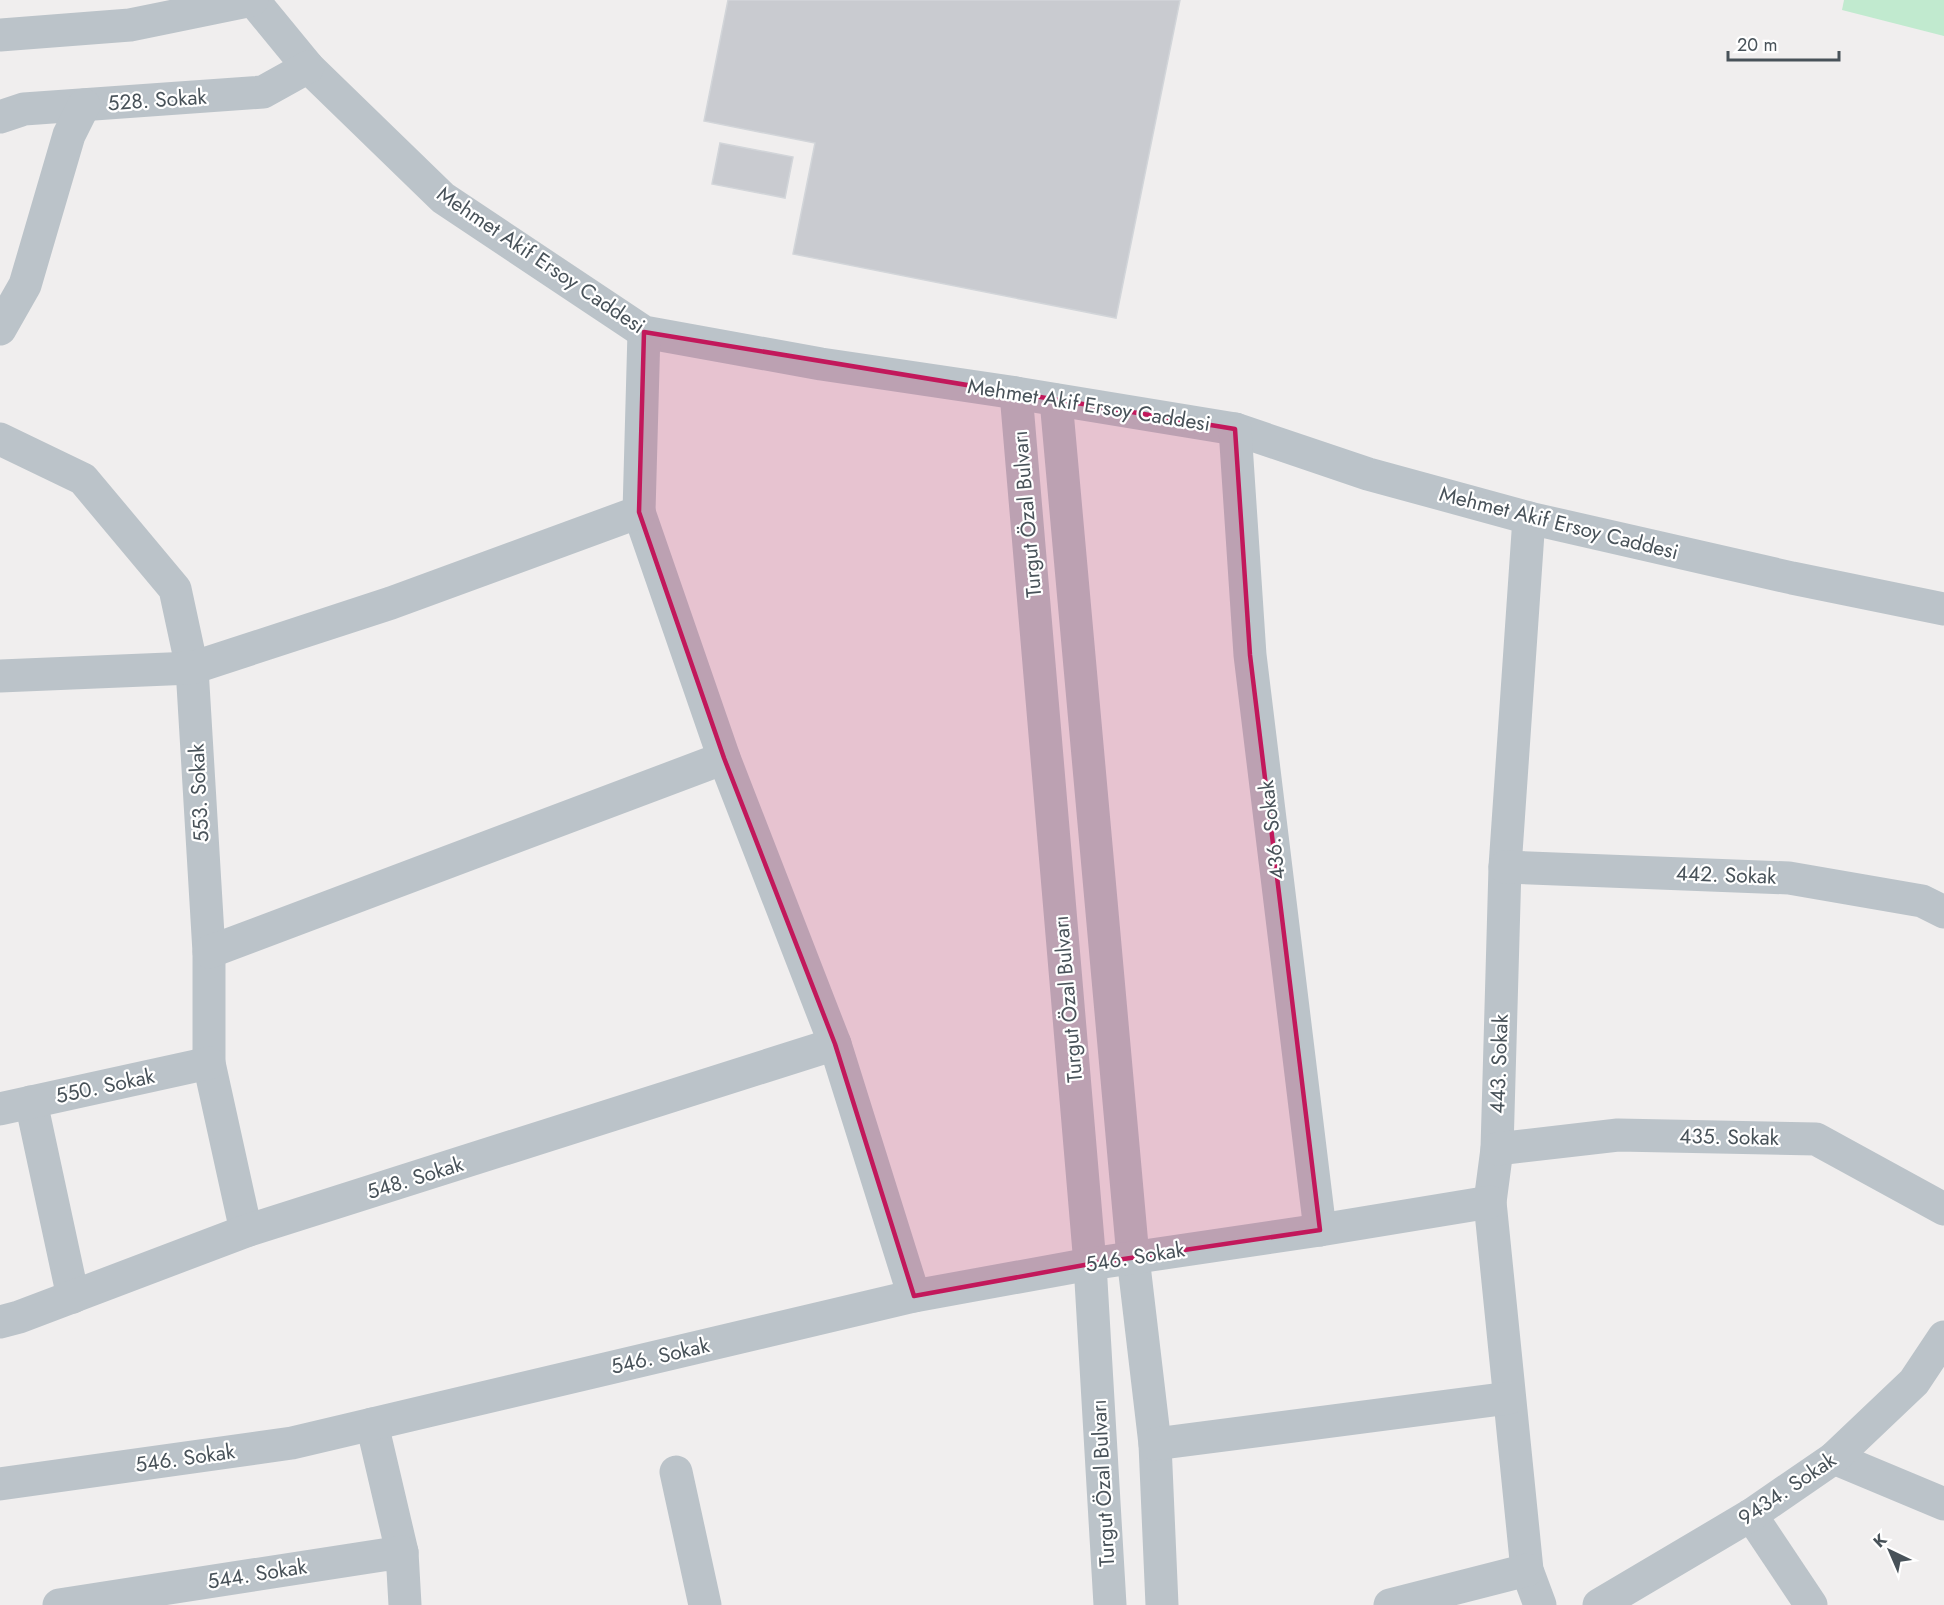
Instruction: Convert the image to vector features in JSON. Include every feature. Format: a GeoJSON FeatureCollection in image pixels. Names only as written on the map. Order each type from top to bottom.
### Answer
{"type":"FeatureCollection","features":[{"type":"Feature","properties":{"kind":"street"},"geometry":{"type":"LineString","coordinates":[[0,35],[130,25],[252,0]]}},
{"type":"Feature","properties":{"kind":"street","name":"Mehmet Akif Ersoy Caddesi"},"geometry":{"type":"LineString","coordinates":[[252,0],[308,68],[443,198],[644,332],[821,364],[1234,429],[1368,474],[1529,518],[1792,578],[1944,609]]}},
{"type":"Feature","properties":{"kind":"street","name":"528. Sokak"},"geometry":{"type":"LineString","coordinates":[[0,117],[24,109],[263,92],[308,68]]}},
{"type":"Feature","properties":{"kind":"street"},"geometry":{"type":"LineString","coordinates":[[0,329],[25,285],[69,135],[84,105]]}},
{"type":"Feature","properties":{"kind":"street"},"geometry":{"type":"LineString","coordinates":[[644,332],[639,512],[724,758],[835,1044],[914,1296]]}},
{"type":"Feature","properties":{"kind":"street","name":"Turgut Özal Bulvarı"},"geometry":{"type":"LineString","coordinates":[[1016,393],[1090,1264],[1110,1605]]}},
{"type":"Feature","properties":{"kind":"street","name":"Turgut Özal Bulvarı"},"geometry":{"type":"LineString","coordinates":[[1056,400],[1133,1257],[1155,1444],[1162,1605]]}},
{"type":"Feature","properties":{"kind":"street","name":"436. Sokak"},"geometry":{"type":"LineString","coordinates":[[1234,429],[1250,655],[1320,1230]]}},
{"type":"Feature","properties":{"kind":"street","name":"553. Sokak"},"geometry":{"type":"LineString","coordinates":[[0,439],[83,479],[175,589],[192,668],[209,952],[209,1063],[246,1231]]}},
{"type":"Feature","properties":{"kind":"street"},"geometry":{"type":"LineString","coordinates":[[0,675],[192,668],[391,603],[639,512]]}},
{"type":"Feature","properties":{"kind":"street","name":"443. Sokak"},"geometry":{"type":"LineString","coordinates":[[1529,518],[1505,867],[1497,1149],[1490,1202],[1527,1570],[1540,1605]]}},
{"type":"Feature","properties":{"kind":"street"},"geometry":{"type":"LineString","coordinates":[[209,952],[724,758]]}},
{"type":"Feature","properties":{"kind":"street","name":"442. Sokak"},"geometry":{"type":"LineString","coordinates":[[1505,867],[1789,878],[1922,901],[1944,912]]}},
{"type":"Feature","properties":{"kind":"street","name":"548. Sokak"},"geometry":{"type":"LineString","coordinates":[[0,1322],[20,1317],[246,1231],[835,1044]]}},
{"type":"Feature","properties":{"kind":"street","name":"550. Sokak"},"geometry":{"type":"LineString","coordinates":[[0,1109],[209,1063]]}},
{"type":"Feature","properties":{"kind":"street"},"geometry":{"type":"LineString","coordinates":[[31,1102],[73,1297]]}},
{"type":"Feature","properties":{"kind":"street","name":"435. Sokak"},"geometry":{"type":"LineString","coordinates":[[1497,1149],[1618,1135],[1816,1139],[1944,1209]]}},
{"type":"Feature","properties":{"kind":"street","name":"546. Sokak"},"geometry":{"type":"LineString","coordinates":[[0,1484],[292,1443],[914,1296],[1090,1264],[1490,1202]]}},
{"type":"Feature","properties":{"kind":"street","name":"9434. Sokak"},"geometry":{"type":"LineString","coordinates":[[1599,1605],[1751,1515],[1834,1458],[1914,1382],[1944,1337]]}},
{"type":"Feature","properties":{"kind":"street"},"geometry":{"type":"LineString","coordinates":[[1155,1444],[1509,1398]]}},
{"type":"Feature","properties":{"kind":"street"},"geometry":{"type":"LineString","coordinates":[[372,1424],[402,1552],[405,1605]]}},
{"type":"Feature","properties":{"kind":"street"},"geometry":{"type":"LineString","coordinates":[[1834,1458],[1944,1504]]}},
{"type":"Feature","properties":{"kind":"street"},"geometry":{"type":"LineString","coordinates":[[676,1472],[705,1605]]}},
{"type":"Feature","properties":{"kind":"street"},"geometry":{"type":"LineString","coordinates":[[1751,1515],[1811,1605]]}},
{"type":"Feature","properties":{"kind":"street","name":"544. Sokak"},"geometry":{"type":"LineString","coordinates":[[59,1605],[402,1552]]}},
{"type":"Feature","properties":{"kind":"street"},"geometry":{"type":"LineString","coordinates":[[1390,1605],[1527,1570]]}},
{"type":"Feature","properties":{"kind":"highlighted area"},"geometry":{"type":"Polygon","coordinates":[[[644,332],[1235,429],[1250,655],[1320,1230],[1090,1264],[914,1296],[835,1044],[724,758],[639,512],[644,332]]]}},
{"type":"Feature","properties":{"kind":"green space"},"geometry":{"type":"Polygon","coordinates":[[[1844,0],[1944,0],[1944,36],[1842,10],[1844,0]]]}},
{"type":"Feature","properties":{"kind":"building"},"geometry":{"type":"Polygon","coordinates":[[[728,0],[1180,0],[1116,318],[793,254],[815,143],[704,121],[728,0]]]}},
{"type":"Feature","properties":{"kind":"building"},"geometry":{"type":"Polygon","coordinates":[[[720,143],[793,157],[785,198],[712,184],[720,143]]]}}]}
